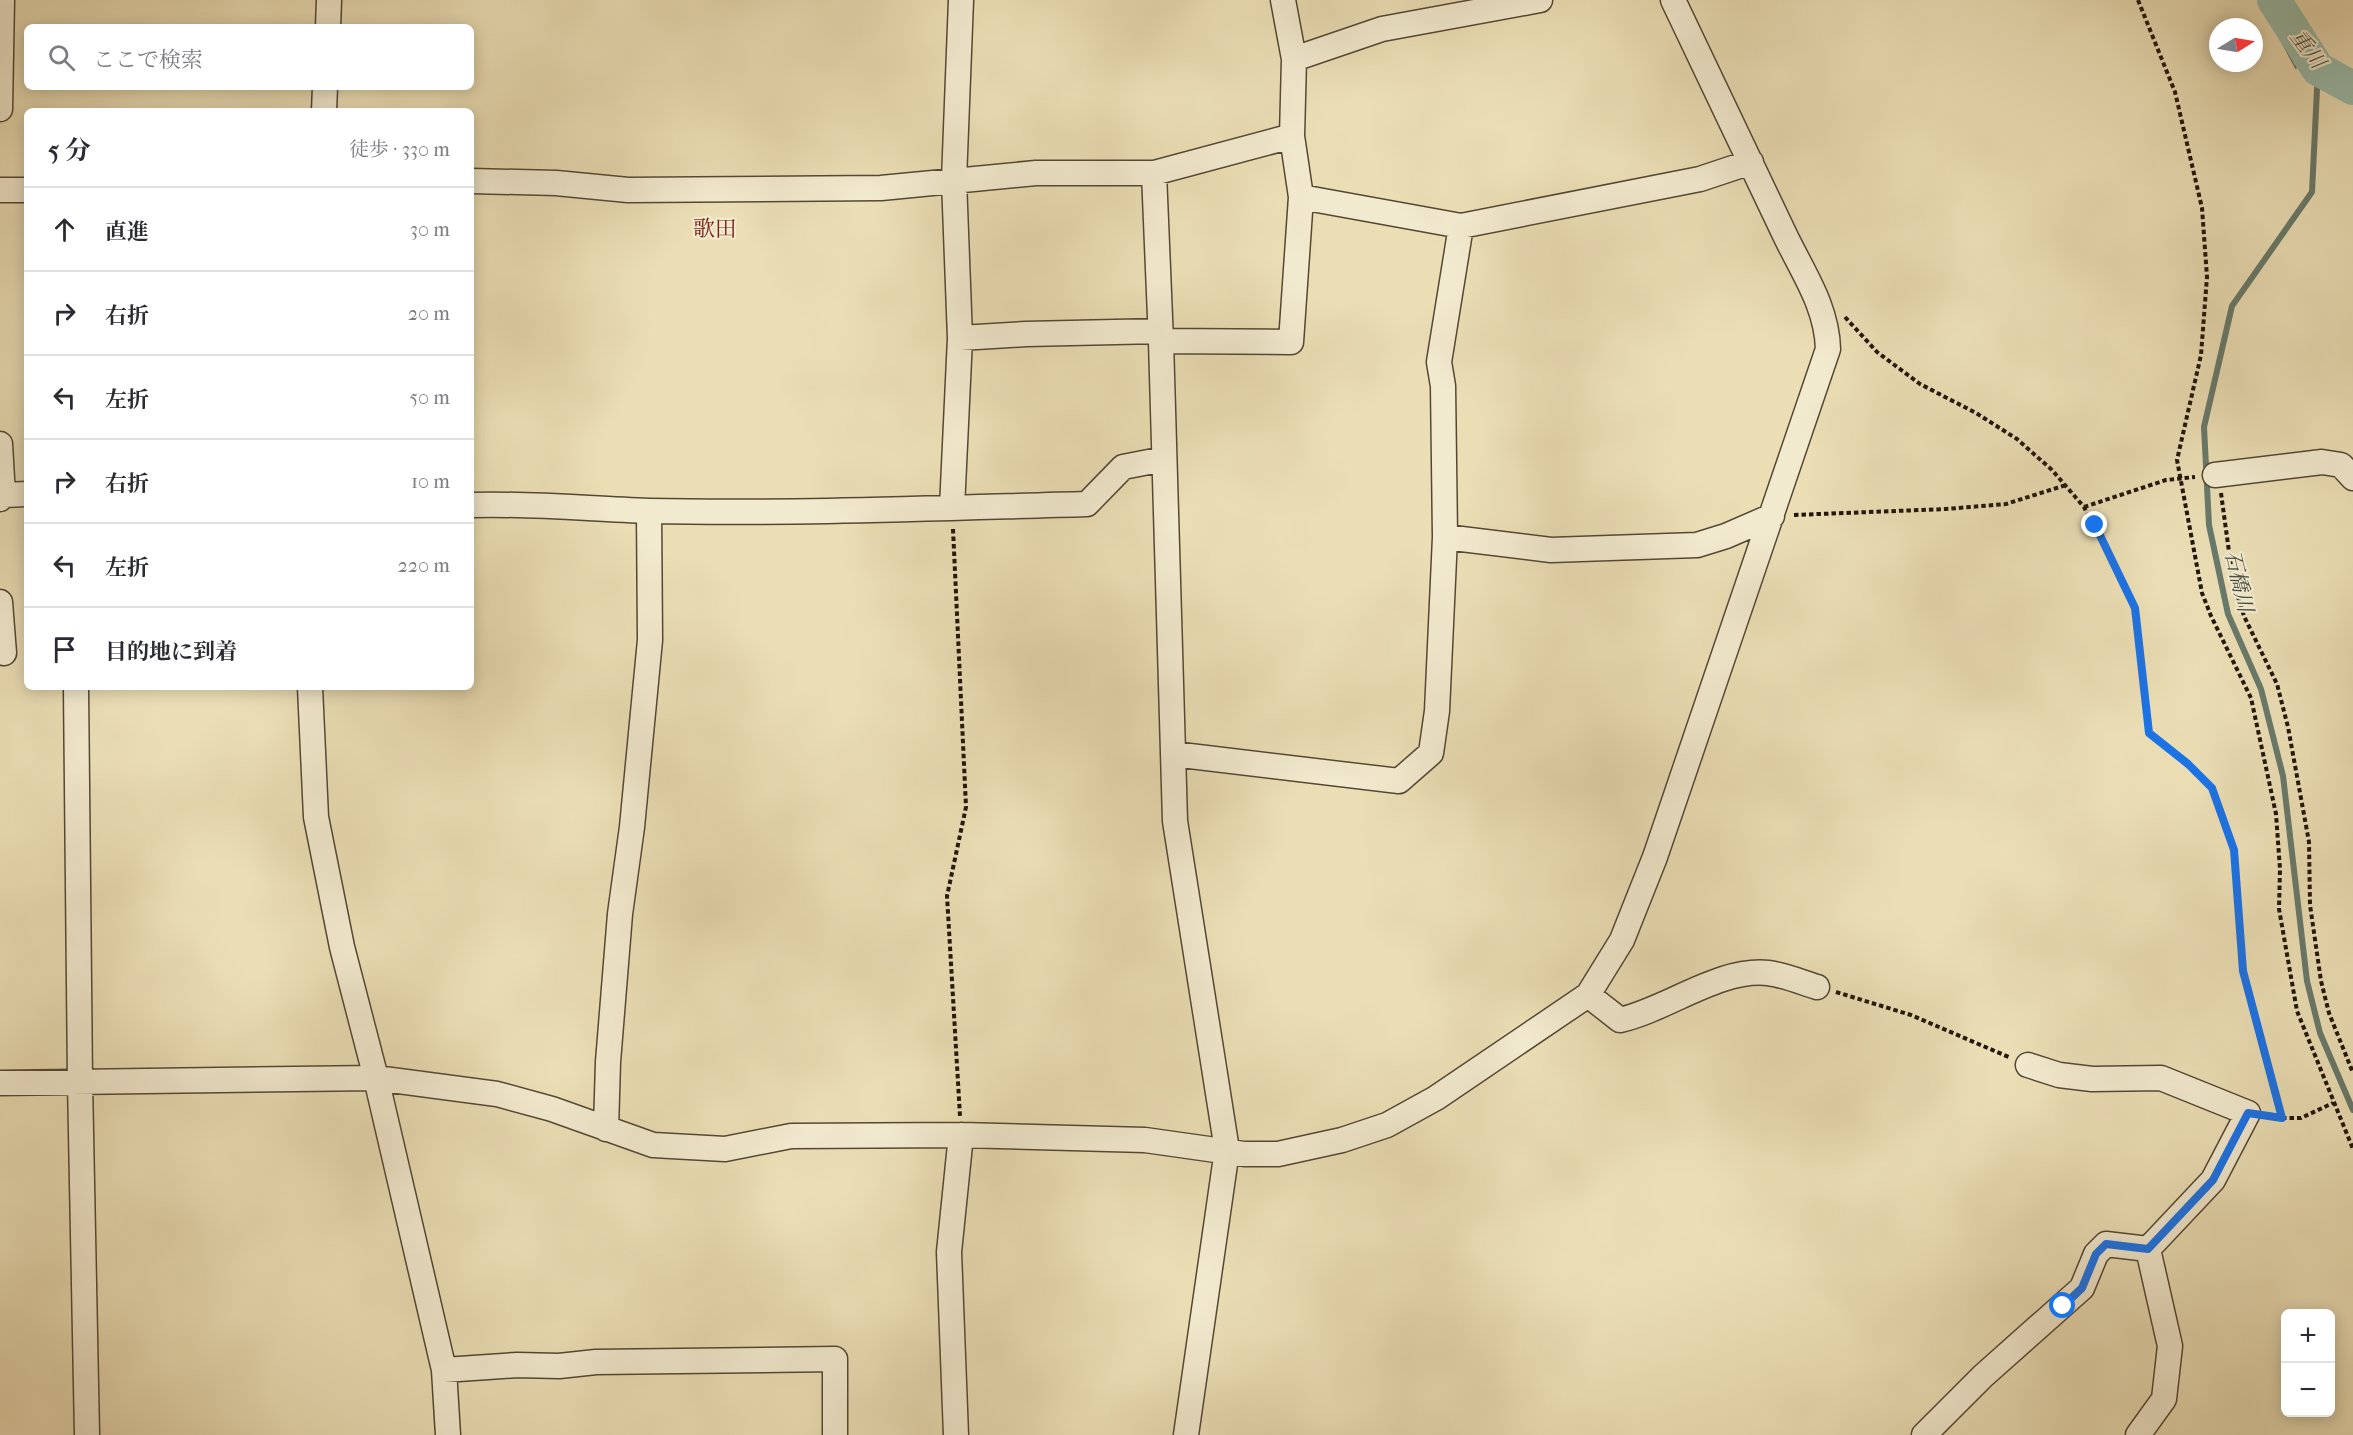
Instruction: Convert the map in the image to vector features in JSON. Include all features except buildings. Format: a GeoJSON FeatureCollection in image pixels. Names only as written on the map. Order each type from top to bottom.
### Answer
{"type":"FeatureCollection","features":[{"type":"Feature","properties":{"kind":"street"},"geometry":{"type":"LineString","coordinates":[[0,109],[2,0]]}},
{"type":"Feature","properties":{"kind":"street"},"geometry":{"type":"LineString","coordinates":[[328,24],[329,0]]}},
{"type":"Feature","properties":{"kind":"street"},"geometry":{"type":"LineString","coordinates":[[952,508],[960,338],[954,180],[961,0]]}},
{"type":"Feature","properties":{"kind":"street"},"geometry":{"type":"LineString","coordinates":[[960,338],[1026,334],[1161,336],[1292,342],[1300,197],[1292,136],[1294,59],[1283,0]]}},
{"type":"Feature","properties":{"kind":"street"},"geometry":{"type":"LineString","coordinates":[[1294,59],[1382,28],[1540,0]]}},
{"type":"Feature","properties":{"kind":"street"},"geometry":{"type":"LineString","coordinates":[[0,1083],[376,1078],[497,1094],[552,1109],[653,1145],[724,1149],[791,1136],[961,1135],[1145,1140],[1244,1154],[1278,1154],[1342,1140],[1386,1125],[1436,1098],[1588,995],[1622,940],[1655,857],[1828,349],[1827,329],[1820,305],[1673,0]]}},
{"type":"Feature","properties":{"kind":"street"},"geometry":{"type":"LineString","coordinates":[[324,108],[325,90]]}},
{"type":"Feature","properties":{"kind":"street"},"geometry":{"type":"LineString","coordinates":[[474,181],[556,183],[628,190],[880,188],[1036,173],[1154,173],[1292,136]]}},
{"type":"Feature","properties":{"kind":"street"},"geometry":{"type":"LineString","coordinates":[[1300,197],[1461,225],[1700,179],[1751,162]]}},
{"type":"Feature","properties":{"kind":"street"},"geometry":{"type":"LineString","coordinates":[[1154,173],[1175,820],[1227,1150],[1186,1435]]}},
{"type":"Feature","properties":{"kind":"street"},"geometry":{"type":"LineString","coordinates":[[0,190],[24,190]]}},
{"type":"Feature","properties":{"kind":"street"},"geometry":{"type":"LineString","coordinates":[[1173,754],[1399,781],[1431,753],[1437,711],[1445,537],[1443,386],[1439,362],[1461,225]]}},
{"type":"Feature","properties":{"kind":"street"},"geometry":{"type":"LineString","coordinates":[[0,444],[10,496]]}},
{"type":"Feature","properties":{"kind":"street"},"geometry":{"type":"LineString","coordinates":[[474,505],[510,504],[649,510],[952,508],[1087,504],[1124,467],[1164,459]]}},
{"type":"Feature","properties":{"kind":"street"},"geometry":{"type":"LineString","coordinates":[[2218,474],[2322,462],[2341,465],[2353,478]]}},
{"type":"Feature","properties":{"kind":"street"},"geometry":{"type":"LineString","coordinates":[[606,1129],[608,1062],[620,914],[632,827],[650,640],[649,510]]}},
{"type":"Feature","properties":{"kind":"street"},"geometry":{"type":"LineString","coordinates":[[1445,537],[1551,549],[1697,545],[1726,536],[1772,516]]}},
{"type":"Feature","properties":{"kind":"street"},"geometry":{"type":"LineString","coordinates":[[0,602],[10,654]]}},
{"type":"Feature","properties":{"kind":"street"},"geometry":{"type":"LineString","coordinates":[[76,690],[80,1082],[87,1435]]}},
{"type":"Feature","properties":{"kind":"street"},"geometry":{"type":"LineString","coordinates":[[310,690],[316,817],[342,946],[376,1078],[444,1370],[448,1435]]}},
{"type":"Feature","properties":{"kind":"street"},"geometry":{"type":"LineString","coordinates":[[1588,995],[1620,1020],[1640,1016],[1736,975],[1768,973],[1817,987]]}},
{"type":"Feature","properties":{"kind":"street"},"geometry":{"type":"LineString","coordinates":[[2028,1065],[2059,1075],[2092,1079],[2161,1078],[2248,1113],[2213,1180],[2148,1249]]}},
{"type":"Feature","properties":{"kind":"street"},"geometry":{"type":"LineString","coordinates":[[956,1435],[949,1252],[961,1135]]}},
{"type":"Feature","properties":{"kind":"street"},"geometry":{"type":"LineString","coordinates":[[1924,1435],[1983,1376],[2082,1288],[2096,1254],[2106,1244],[2148,1249]]}},
{"type":"Feature","properties":{"kind":"street"},"geometry":{"type":"LineString","coordinates":[[2138,1435],[2164,1399],[2170,1346],[2148,1249]]}},
{"type":"Feature","properties":{"kind":"street"},"geometry":{"type":"LineString","coordinates":[[444,1370],[517,1365],[559,1366],[596,1362],[835,1359],[835,1435]]}},
{"type":"Feature","properties":{"kind":"path"},"geometry":{"type":"LineString","coordinates":[[2138,0],[2175,92],[2202,208],[2206,288],[2201,355],[2177,460],[2202,593],[2251,698],[2276,814],[2280,869],[2279,909],[2297,1011],[2353,1149]]}},
{"type":"Feature","properties":{"kind":"path"},"geometry":{"type":"LineString","coordinates":[[1820,305],[1840,312],[1877,352],[1920,384],[1976,413],[2017,439],[2052,470],[2084,507],[2135,608],[2149,733],[2188,764],[2212,788],[2234,850],[2243,971],[2282,1118]]}},
{"type":"Feature","properties":{"kind":"path"},"geometry":{"type":"LineString","coordinates":[[2218,474],[2233,581],[2244,616],[2277,684],[2288,727],[2309,842],[2310,905],[2321,981],[2329,1013],[2353,1073]]}},
{"type":"Feature","properties":{"kind":"path"},"geometry":{"type":"LineString","coordinates":[[2084,507],[2166,480],[2188,478]]}},
{"type":"Feature","properties":{"kind":"path"},"geometry":{"type":"LineString","coordinates":[[1772,516],[1946,509],[2006,504],[2066,485]]}},
{"type":"Feature","properties":{"kind":"path"},"geometry":{"type":"LineString","coordinates":[[952,508],[966,807],[947,896],[961,1135]]}},
{"type":"Feature","properties":{"kind":"path"},"geometry":{"type":"LineString","coordinates":[[1817,987],[1903,1012],[2028,1065]]}},
{"type":"Feature","properties":{"kind":"path"},"geometry":{"type":"LineString","coordinates":[[2248,1113],[2301,1118],[2333,1103]]}},
{"type":"Feature","properties":{"kind":"shaded area"},"geometry":{"type":"Polygon","coordinates":[[[2264,0],[2291,0],[2295,11],[2296,69],[2274,27],[2264,0]]]}},
{"type":"Feature","properties":{"kind":"waterway","name":"重川"},"geometry":{"type":"LineString","coordinates":[[2274,0],[2318,69],[2353,88]]}},
{"type":"Feature","properties":{"kind":"waterway","name":"石橋川"},"geometry":{"type":"LineString","coordinates":[[2318,69],[2312,192],[2232,306],[2204,427],[2209,525],[2228,614],[2261,689],[2283,776],[2307,981],[2320,1033],[2353,1110]]}},
{"type":"Feature","properties":{"kind":"district","name":"歌田"},"geometry":{"type":"Point","coordinates":[715,229]}},
{"type":"Feature","properties":{"kind":"route"},"geometry":{"type":"LineString","coordinates":[[2063,1306],[2082,1288],[2096,1254],[2106,1244],[2148,1249],[2162,1235],[2213,1180],[2248,1113],[2282,1118],[2243,971],[2234,850],[2212,788],[2188,764],[2149,733],[2135,608],[2095,525]]}}]}
